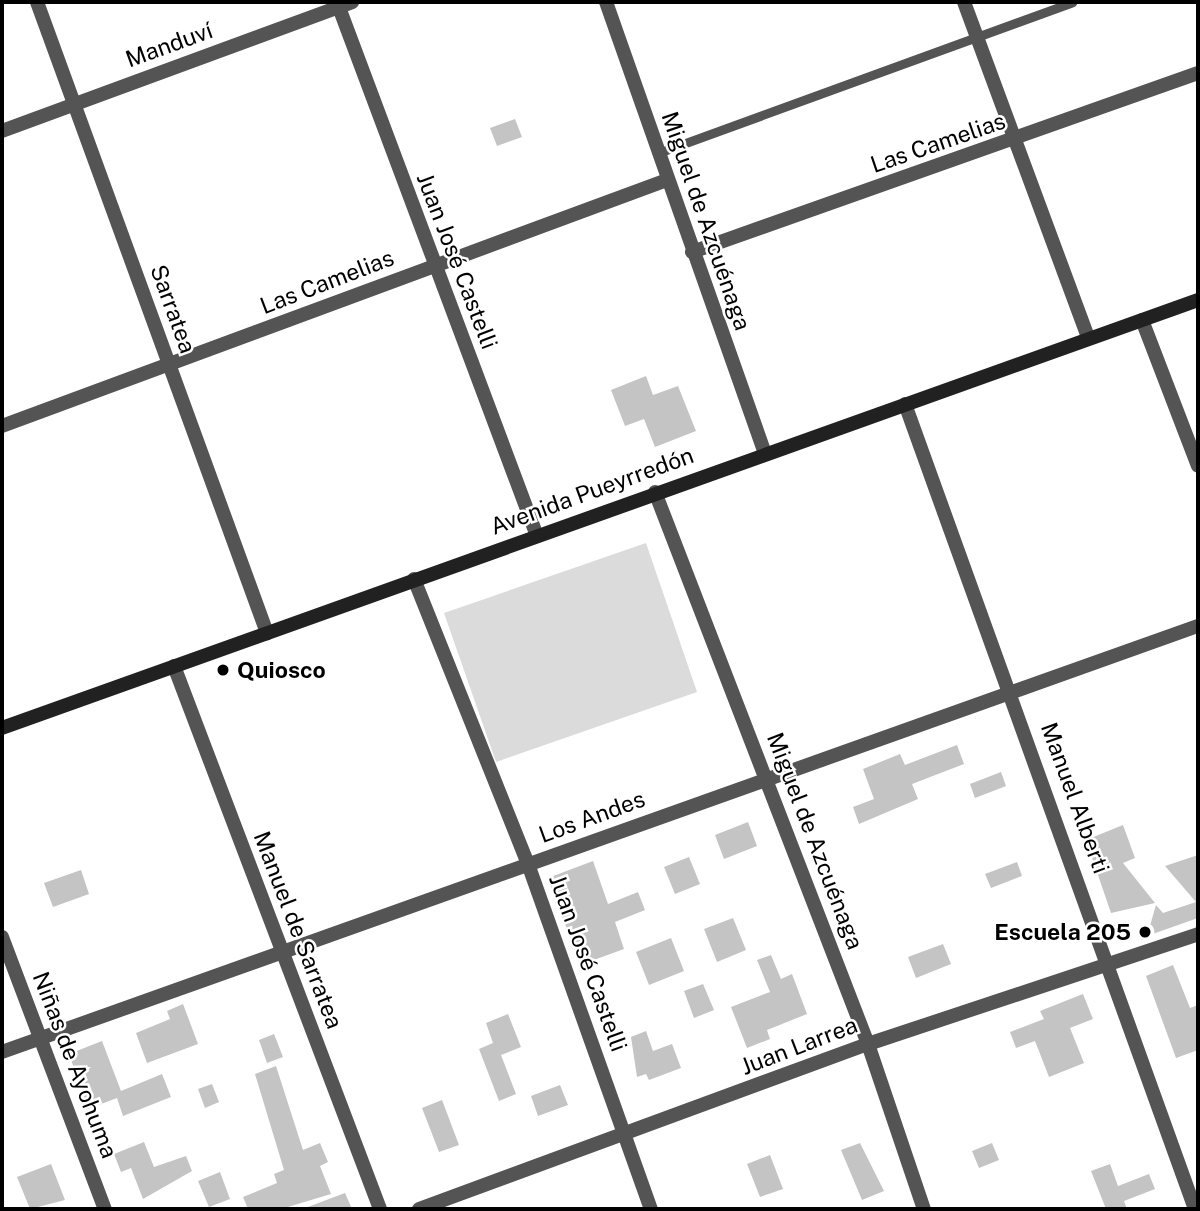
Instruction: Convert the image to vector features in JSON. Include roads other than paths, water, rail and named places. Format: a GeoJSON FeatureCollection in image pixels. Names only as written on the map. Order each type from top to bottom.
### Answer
{"type":"FeatureCollection","features":[{"type":"Feature","properties":{"kind":"main road","name":"Avenida Pueyrredón"},"geometry":{"type":"LineString","coordinates":[[2,728],[1198,299]]}},
{"type":"Feature","properties":{"kind":"street","name":"Sarratea"},"geometry":{"type":"LineString","coordinates":[[37,2],[267,633]]}},
{"type":"Feature","properties":{"kind":"street","name":"Miguel de Azcuénaga"},"geometry":{"type":"LineString","coordinates":[[606,2],[765,454]]}},
{"type":"Feature","properties":{"kind":"street"},"geometry":{"type":"LineString","coordinates":[[964,2],[1088,338]]}},
{"type":"Feature","properties":{"kind":"street","name":"Manduví"},"geometry":{"type":"LineString","coordinates":[[2,131],[342,4]]}},
{"type":"Feature","properties":{"kind":"street","name":"Juan José Castelli"},"geometry":{"type":"LineString","coordinates":[[342,4],[433,266],[537,536]]}},
{"type":"Feature","properties":{"kind":"street","name":"Las Camelias"},"geometry":{"type":"LineString","coordinates":[[692,252],[1015,141],[1198,73]]}},
{"type":"Feature","properties":{"kind":"street","name":"Las Camelias"},"geometry":{"type":"LineString","coordinates":[[2,426],[170,367],[667,180]]}},
{"type":"Feature","properties":{"kind":"street"},"geometry":{"type":"LineString","coordinates":[[1142,320],[1198,466]]}},
{"type":"Feature","properties":{"kind":"street","name":"Manuel Alberti"},"geometry":{"type":"LineString","coordinates":[[905,404],[1014,693],[1195,1209]]}},
{"type":"Feature","properties":{"kind":"street","name":"Miguel de Azcuénaga"},"geometry":{"type":"LineString","coordinates":[[654,492],[767,777],[868,1044],[924,1209]]}},
{"type":"Feature","properties":{"kind":"street","name":"Juan José Castelli"},"geometry":{"type":"LineString","coordinates":[[414,579],[528,864],[650,1209]]}},
{"type":"Feature","properties":{"kind":"street","name":"Los Andes"},"geometry":{"type":"LineString","coordinates":[[2,1052],[767,777],[1014,693],[1198,626]]}},
{"type":"Feature","properties":{"kind":"street","name":"Manuel de Sarratea"},"geometry":{"type":"LineString","coordinates":[[174,666],[380,1209]]}},
{"type":"Feature","properties":{"kind":"street","name":"Juan Larrea"},"geometry":{"type":"LineString","coordinates":[[419,1209],[625,1137],[868,1044],[1198,934]]}},
{"type":"Feature","properties":{"kind":"street","name":"Niñas de Ayohuma"},"geometry":{"type":"LineString","coordinates":[[2,937],[105,1209]]}},
{"type":"Feature","properties":{"kind":"lane"},"geometry":{"type":"LineString","coordinates":[[658,153],[1072,2]]}},
{"type":"Feature","properties":{"kind":"place","name":"Quiosco"},"geometry":{"type":"Point","coordinates":[223,670]}},
{"type":"Feature","properties":{"kind":"place","name":"Escuela 205"},"geometry":{"type":"Point","coordinates":[1145,932]}}]}
